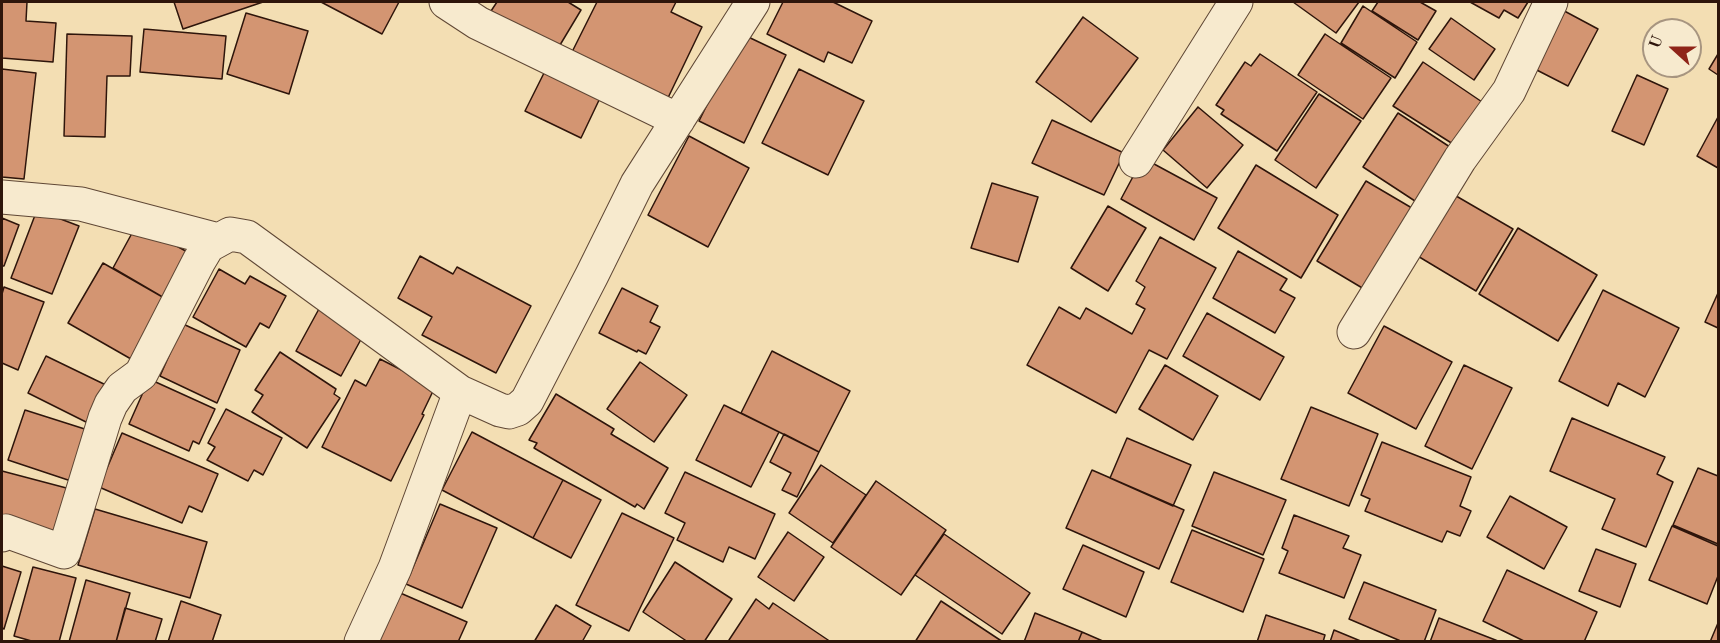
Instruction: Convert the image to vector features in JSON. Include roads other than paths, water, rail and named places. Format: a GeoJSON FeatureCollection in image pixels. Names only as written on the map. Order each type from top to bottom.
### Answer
{"type":"FeatureCollection","features":[{"type":"Feature","properties":{"kind":"street"},"geometry":{"type":"LineString","coordinates":[[446,2],[478,23],[678,120]]}},
{"type":"Feature","properties":{"kind":"street"},"geometry":{"type":"LineString","coordinates":[[2,535],[6,531],[64,552],[111,404],[122,388],[141,374],[208,246],[230,234],[247,237],[460,392],[500,410],[509,412],[518,409],[527,401],[637,184],[753,2]]}},
{"type":"Feature","properties":{"kind":"street"},"geometry":{"type":"LineString","coordinates":[[1136,161],[1236,2]]}},
{"type":"Feature","properties":{"kind":"street"},"geometry":{"type":"LineString","coordinates":[[1354,332],[1460,159],[1509,91],[1551,2]]}},
{"type":"Feature","properties":{"kind":"street"},"geometry":{"type":"LineString","coordinates":[[2,197],[81,204],[218,240]]}},
{"type":"Feature","properties":{"kind":"street"},"geometry":{"type":"LineString","coordinates":[[361,642],[395,568],[460,392]]}}]}
